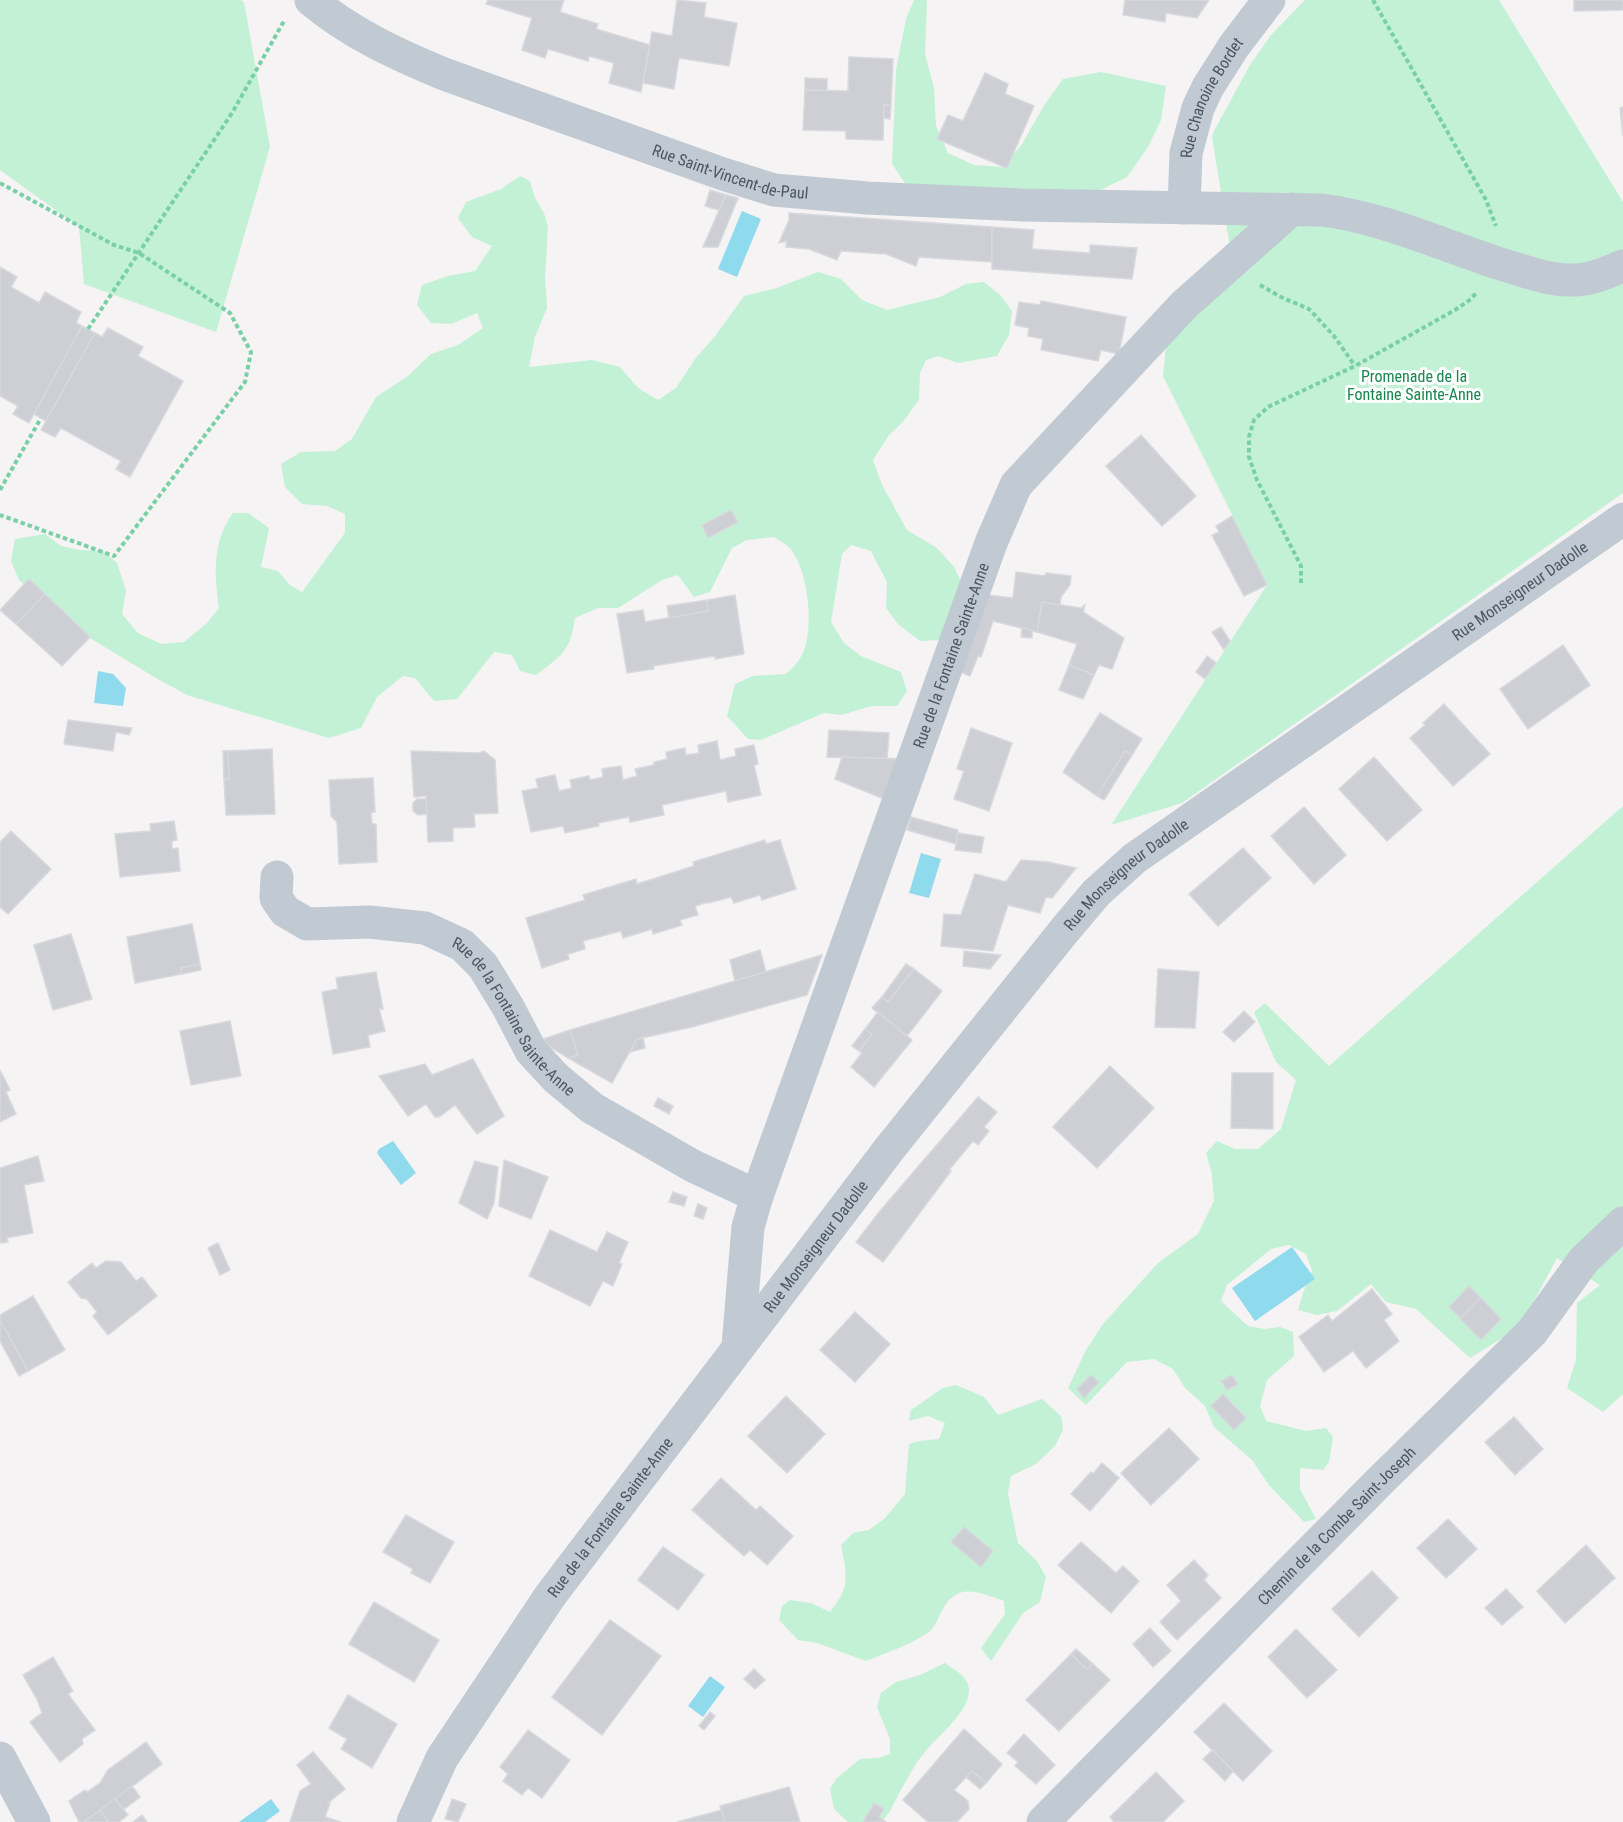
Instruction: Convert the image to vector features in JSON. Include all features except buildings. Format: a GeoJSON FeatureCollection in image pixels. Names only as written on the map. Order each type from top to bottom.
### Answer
{"type":"FeatureCollection","features":[{"type":"Feature","properties":{"kind":"street","name":"Rue Saint-Vincent-de-Paul"},"geometry":{"type":"LineString","coordinates":[[311,0],[357,33],[444,74],[723,174],[774,190],[867,198],[1022,205],[1184,208]]}},
{"type":"Feature","properties":{"kind":"street","name":"Rue Chanoine Bordet"},"geometry":{"type":"LineString","coordinates":[[1184,208],[1186,153],[1198,108],[1208,87],[1234,46],[1269,0]]}},
{"type":"Feature","properties":{"kind":"street"},"geometry":{"type":"LineString","coordinates":[[1184,208],[1322,210],[1361,217],[1546,277],[1571,280],[1599,276],[1623,266]]}},
{"type":"Feature","properties":{"kind":"street","name":"Rue de la Fontaine Sainte-Anne"},"geometry":{"type":"LineString","coordinates":[[413,1822],[442,1758],[550,1596],[738,1346],[748,1227],[757,1196],[991,543],[1016,485],[1184,305],[1292,209]]}},
{"type":"Feature","properties":{"kind":"street","name":"Rue Monseigneur Dadolle"},"geometry":{"type":"LineString","coordinates":[[738,1346],[890,1148],[1096,893],[1135,858],[1623,519]]}},
{"type":"Feature","properties":{"kind":"street","name":"Rue de la Fontaine Sainte-Anne"},"geometry":{"type":"LineString","coordinates":[[277,877],[276,898],[285,911],[307,924],[369,922],[425,928],[462,945],[483,966],[531,1051],[555,1078],[592,1108],[693,1166],[757,1196]]}},
{"type":"Feature","properties":{"kind":"street","name":"Chemin de la Combe Saint-Joseph"},"geometry":{"type":"LineString","coordinates":[[1043,1822],[1381,1480],[1532,1332],[1584,1260],[1623,1223]]}},
{"type":"Feature","properties":{"kind":"street"},"geometry":{"type":"LineString","coordinates":[[0,1758],[34,1822]]}},
{"type":"Feature","properties":{"kind":"path"},"geometry":{"type":"LineString","coordinates":[[1301,583],[1301,566],[1257,480],[1250,457],[1249,437],[1254,420],[1268,407],[1355,366],[1455,310],[1471,299],[1482,287],[1497,263],[1499,234],[1486,200],[1373,0]]}},
{"type":"Feature","properties":{"kind":"path"},"geometry":{"type":"LineString","coordinates":[[88,329],[232,113],[284,21]]}},
{"type":"Feature","properties":{"kind":"path"},"geometry":{"type":"LineString","coordinates":[[0,515],[114,556],[245,382],[251,352],[230,313],[139,253],[114,245],[1,185]]}},
{"type":"Feature","properties":{"kind":"path"},"geometry":{"type":"LineString","coordinates":[[1237,257],[1256,282],[1281,297],[1309,309],[1334,336],[1355,366]]}},
{"type":"Feature","properties":{"kind":"path"},"geometry":{"type":"LineString","coordinates":[[0,490],[40,417]]}},
{"type":"Feature","properties":{"kind":"green space"},"geometry":{"type":"Polygon","coordinates":[[[0,0],[241,0],[244,2],[270,147],[216,332],[84,284],[79,227],[0,170],[0,0]]]}},
{"type":"Feature","properties":{"kind":"green space"},"geometry":{"type":"Polygon","coordinates":[[[914,0],[927,0],[925,54],[934,88],[936,126],[948,153],[974,165],[1004,167],[1022,144],[1045,104],[1063,79],[1101,72],[1166,86],[1161,120],[1148,147],[1127,177],[1084,198],[907,186],[892,164],[896,70],[906,19],[914,0]]]}},
{"type":"Feature","properties":{"kind":"green space","name":"Promenade de la Fontaine Sainte-Anne"},"geometry":{"type":"Polygon","coordinates":[[[1305,0],[1499,0],[1623,202],[1623,493],[1182,803],[1111,825],[1267,585],[1163,376],[1166,345],[1235,278],[1212,137],[1214,131],[1250,65],[1271,35],[1305,0]]]}},
{"type":"Feature","properties":{"kind":"green space"},"geometry":{"type":"Polygon","coordinates":[[[520,176],[530,181],[548,227],[545,278],[547,308],[535,337],[529,367],[592,360],[620,367],[638,388],[658,400],[676,388],[695,359],[716,335],[744,296],[774,289],[818,272],[841,279],[862,300],[887,310],[940,297],[966,284],[984,282],[1000,295],[1012,311],[1009,335],[997,356],[958,363],[938,356],[926,360],[920,373],[919,400],[902,423],[889,435],[873,460],[882,485],[907,530],[937,548],[954,567],[964,588],[941,640],[920,641],[898,624],[886,608],[887,582],[871,551],[851,545],[842,554],[831,622],[844,643],[861,656],[901,672],[907,691],[897,706],[872,706],[841,715],[824,713],[761,740],[748,739],[727,716],[735,684],[753,676],[786,674],[798,662],[804,650],[809,622],[803,574],[792,551],[774,537],[747,540],[732,548],[710,592],[694,597],[678,575],[662,580],[618,608],[598,608],[575,618],[570,638],[563,652],[536,675],[520,671],[512,655],[494,652],[457,699],[434,701],[415,678],[403,676],[377,697],[361,728],[329,738],[187,695],[65,623],[19,580],[11,561],[15,539],[45,534],[61,546],[79,550],[103,551],[117,563],[126,591],[122,614],[138,633],[161,644],[184,642],[207,623],[219,608],[216,559],[221,535],[233,513],[248,513],[269,528],[261,567],[278,571],[290,585],[302,592],[345,533],[345,514],[327,506],[302,504],[285,487],[281,464],[301,452],[335,451],[352,439],[376,397],[408,376],[431,354],[458,345],[483,328],[477,313],[451,324],[431,323],[417,305],[422,285],[448,276],[475,271],[492,246],[472,237],[458,218],[466,202],[501,189],[520,176]]]}},
{"type":"Feature","properties":{"kind":"green space"},"geometry":{"type":"Polygon","coordinates":[[[1623,806],[1623,1394],[1603,1412],[1567,1388],[1576,1360],[1577,1303],[1600,1285],[1557,1258],[1520,1327],[1470,1358],[1416,1309],[1386,1302],[1371,1284],[1337,1311],[1317,1315],[1298,1310],[1312,1271],[1306,1254],[1289,1245],[1271,1249],[1227,1285],[1221,1301],[1248,1326],[1265,1329],[1280,1327],[1293,1332],[1294,1356],[1267,1380],[1260,1406],[1266,1421],[1306,1431],[1326,1428],[1333,1437],[1329,1462],[1323,1470],[1300,1468],[1300,1489],[1316,1519],[1304,1522],[1269,1485],[1252,1460],[1214,1427],[1205,1406],[1185,1388],[1173,1369],[1154,1359],[1127,1362],[1086,1405],[1068,1388],[1086,1350],[1103,1324],[1158,1263],[1198,1234],[1214,1201],[1212,1174],[1206,1153],[1217,1141],[1235,1149],[1258,1149],[1281,1129],[1296,1080],[1276,1062],[1254,1012],[1265,1003],[1329,1066],[1623,806]]]}},
{"type":"Feature","properties":{"kind":"green space"},"geometry":{"type":"Polygon","coordinates":[[[956,1385],[984,1397],[998,1415],[1042,1399],[1061,1416],[1063,1430],[1055,1446],[1036,1464],[1011,1476],[1008,1494],[1018,1543],[1037,1561],[1046,1577],[1040,1602],[1023,1613],[991,1661],[981,1648],[1005,1614],[1004,1601],[976,1592],[954,1596],[947,1602],[935,1625],[922,1637],[866,1661],[817,1643],[798,1640],[779,1620],[782,1606],[790,1600],[811,1603],[830,1612],[841,1595],[846,1580],[841,1545],[853,1533],[869,1530],[884,1519],[905,1494],[909,1444],[939,1439],[945,1423],[928,1416],[909,1421],[911,1410],[943,1388],[956,1385]]]}},
{"type":"Feature","properties":{"kind":"green space"},"geometry":{"type":"Polygon","coordinates":[[[945,1663],[960,1674],[968,1684],[968,1698],[959,1715],[919,1759],[889,1813],[881,1822],[848,1822],[834,1809],[830,1789],[836,1779],[860,1759],[878,1758],[890,1754],[890,1739],[877,1707],[881,1693],[896,1682],[920,1675],[945,1663]]]}},
{"type":"Feature","properties":{"kind":"water"},"geometry":{"type":"Polygon","coordinates":[[[742,211],[761,219],[737,277],[718,269],[742,211]]]}},
{"type":"Feature","properties":{"kind":"water"},"geometry":{"type":"Polygon","coordinates":[[[98,671],[113,674],[126,688],[123,706],[94,703],[98,671]]]}},
{"type":"Feature","properties":{"kind":"water"},"geometry":{"type":"Polygon","coordinates":[[[921,853],[941,859],[929,898],[909,893],[921,853]]]}},
{"type":"Feature","properties":{"kind":"water"},"geometry":{"type":"Polygon","coordinates":[[[393,1141],[416,1173],[401,1185],[377,1153],[379,1149],[393,1141]]]}},
{"type":"Feature","properties":{"kind":"water"},"geometry":{"type":"Polygon","coordinates":[[[1292,1247],[1315,1279],[1255,1321],[1232,1288],[1292,1247]]]}},
{"type":"Feature","properties":{"kind":"water"},"geometry":{"type":"Polygon","coordinates":[[[710,1676],[725,1687],[703,1717],[688,1706],[710,1676]]]}},
{"type":"Feature","properties":{"kind":"water"},"geometry":{"type":"Polygon","coordinates":[[[271,1799],[280,1811],[265,1822],[239,1822],[271,1799]]]}}]}
